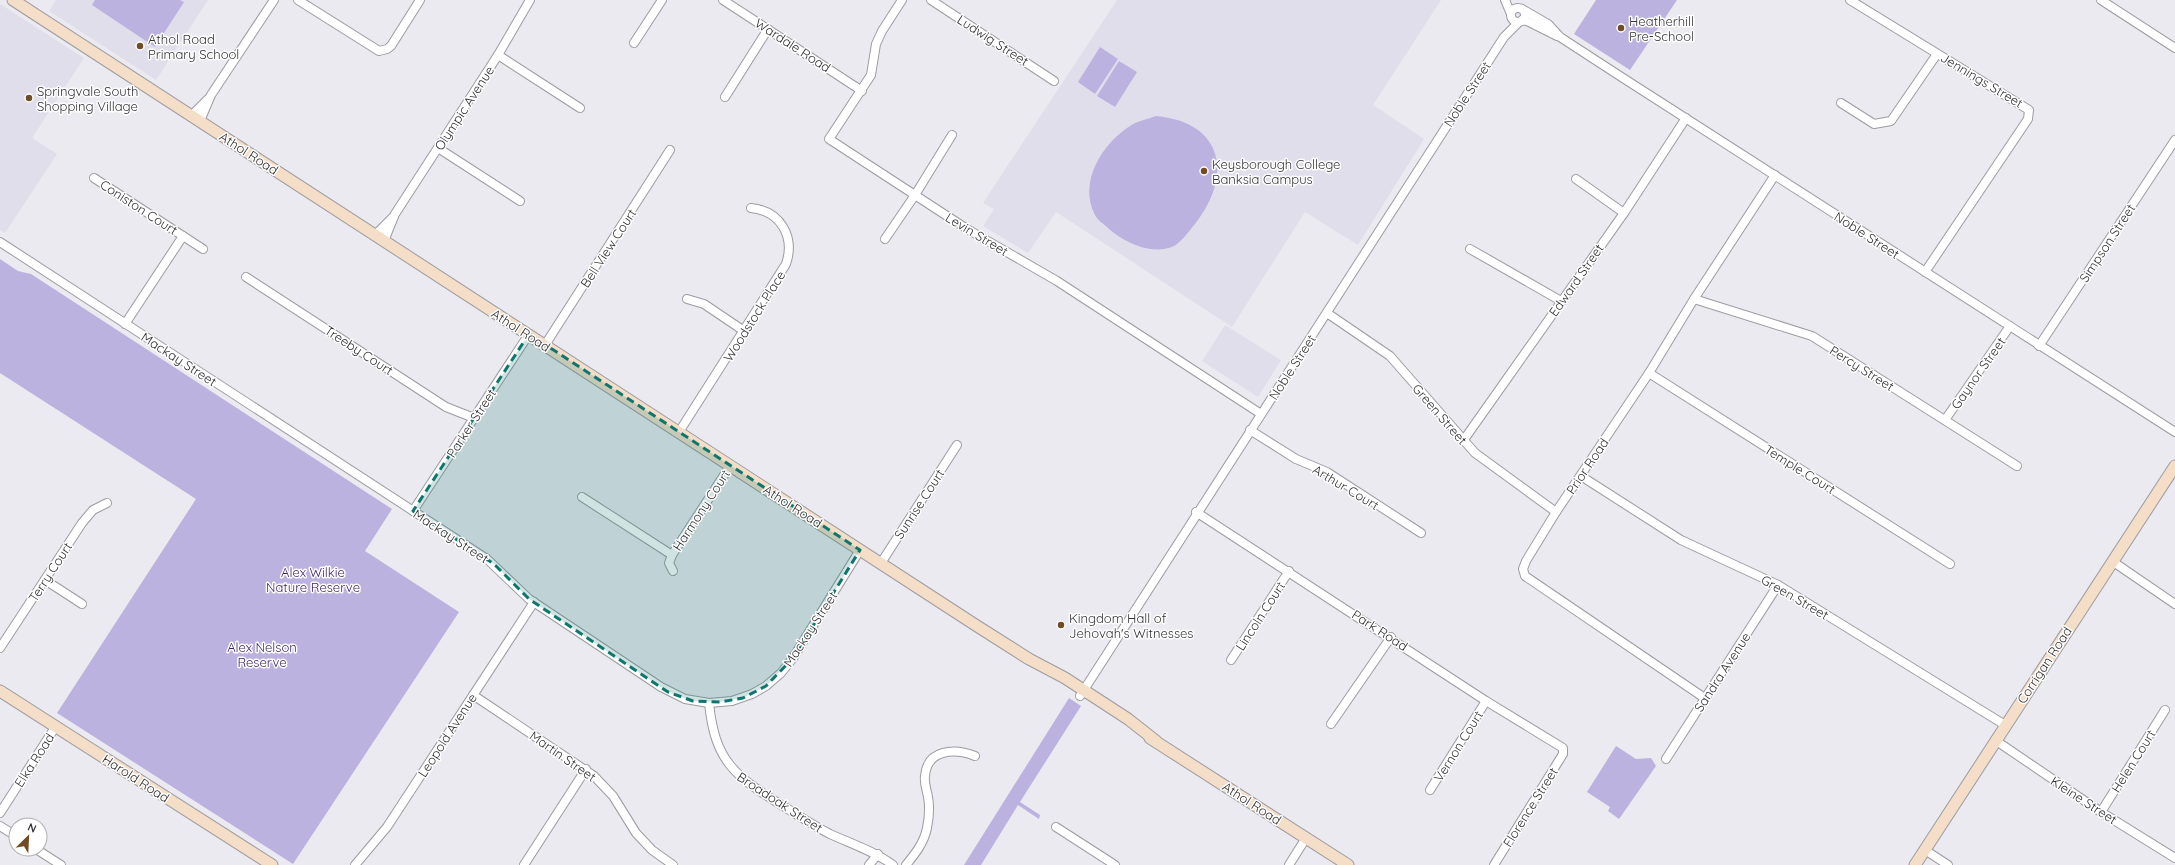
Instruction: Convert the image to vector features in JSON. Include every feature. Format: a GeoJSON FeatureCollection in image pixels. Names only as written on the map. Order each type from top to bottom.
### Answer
{"type":"FeatureCollection","features":[{"type":"Feature","properties":{"kind":"main road","name":"Athol Road"},"geometry":{"type":"LineString","coordinates":[[13,0],[1029,659],[1052,678],[1082,693],[1125,725],[1156,741],[1348,865]]}},
{"type":"Feature","properties":{"kind":"main road","name":"Corrigan Road"},"geometry":{"type":"LineString","coordinates":[[1915,865],[2004,725],[2175,466]]}},
{"type":"Feature","properties":{"kind":"main road","name":"Harold Road"},"geometry":{"type":"LineString","coordinates":[[0,691],[272,865]]}},
{"type":"Feature","properties":{"kind":"street"},"geometry":{"type":"LineString","coordinates":[[195,119],[274,0]]}},
{"type":"Feature","properties":{"kind":"street"},"geometry":{"type":"LineString","coordinates":[[298,0],[379,51],[387,49],[390,46],[420,0]]}},
{"type":"Feature","properties":{"kind":"street","name":"Olympic Avenue"},"geometry":{"type":"LineString","coordinates":[[379,238],[498,55],[530,0]]}},
{"type":"Feature","properties":{"kind":"street"},"geometry":{"type":"LineString","coordinates":[[634,43],[662,0]]}},
{"type":"Feature","properties":{"kind":"street","name":"Wardale Road"},"geometry":{"type":"LineString","coordinates":[[723,0],[862,91]]}},
{"type":"Feature","properties":{"kind":"street","name":"Levin Street"},"geometry":{"type":"LineString","coordinates":[[902,0],[882,31],[876,44],[871,75],[829,140],[967,229],[1057,281],[1261,414]]}},
{"type":"Feature","properties":{"kind":"street","name":"Ludwig Street"},"geometry":{"type":"LineString","coordinates":[[931,0],[1054,81]]}},
{"type":"Feature","properties":{"kind":"street"},"geometry":{"type":"LineString","coordinates":[[1505,0],[1513,20],[1520,21],[1525,15],[1521,9],[1515,9],[1512,15]]}},
{"type":"Feature","properties":{"kind":"street","name":"Noble Street"},"geometry":{"type":"LineString","coordinates":[[1511,0],[1521,9],[1548,24],[1560,37]]}},
{"type":"Feature","properties":{"kind":"street","name":"Jennings Street"},"geometry":{"type":"LineString","coordinates":[[1850,0],[2029,110],[2028,119],[1925,272]]}},
{"type":"Feature","properties":{"kind":"street"},"geometry":{"type":"LineString","coordinates":[[2101,0],[2110,2],[2175,48]]}},
{"type":"Feature","properties":{"kind":"street","name":"Noble Street"},"geometry":{"type":"LineString","coordinates":[[1504,38],[1512,15]]}},
{"type":"Feature","properties":{"kind":"street","name":"Noble Street"},"geometry":{"type":"LineString","coordinates":[[1082,693],[1196,512],[1327,313],[1504,38],[1520,21],[1560,37],[2175,432]]}},
{"type":"Feature","properties":{"kind":"street"},"geometry":{"type":"LineString","coordinates":[[725,97],[768,29]]}},
{"type":"Feature","properties":{"kind":"street"},"geometry":{"type":"LineString","coordinates":[[1841,103],[1874,124],[1890,121],[1936,54]]}},
{"type":"Feature","properties":{"kind":"street"},"geometry":{"type":"LineString","coordinates":[[498,55],[580,108]]}},
{"type":"Feature","properties":{"kind":"street","name":"Edward Street"},"geometry":{"type":"LineString","coordinates":[[1463,441],[1624,213],[1686,118]]}},
{"type":"Feature","properties":{"kind":"street"},"geometry":{"type":"LineString","coordinates":[[885,239],[915,195],[952,135]]}},
{"type":"Feature","properties":{"kind":"street","name":"Simpson Street"},"geometry":{"type":"LineString","coordinates":[[2039,346],[2175,140]]}},
{"type":"Feature","properties":{"kind":"street"},"geometry":{"type":"LineString","coordinates":[[438,148],[520,201]]}},
{"type":"Feature","properties":{"kind":"street","name":"Bell View Court"},"geometry":{"type":"LineString","coordinates":[[545,345],[670,150]]}},
{"type":"Feature","properties":{"kind":"street","name":"Prior Road"},"geometry":{"type":"LineString","coordinates":[[1706,699],[1525,576],[1523,569],[1526,561],[1556,512],[1649,373],[1694,299],[1775,175]]}},
{"type":"Feature","properties":{"kind":"street","name":"Coniston Court"},"geometry":{"type":"LineString","coordinates":[[94,178],[203,248]]}},
{"type":"Feature","properties":{"kind":"street"},"geometry":{"type":"LineString","coordinates":[[1576,179],[1624,213]]}},
{"type":"Feature","properties":{"kind":"street","name":"Woodstock Place"},"geometry":{"type":"LineString","coordinates":[[679,432],[784,270],[790,251],[788,238],[779,221],[767,212],[751,208]]}},
{"type":"Feature","properties":{"kind":"street","name":"Coniston Court"},"geometry":{"type":"LineString","coordinates":[[125,324],[183,236]]}},
{"type":"Feature","properties":{"kind":"street","name":"Mackay Street"},"geometry":{"type":"LineString","coordinates":[[0,242],[494,564],[534,602],[668,692],[685,699],[709,703],[732,701],[747,696],[766,686],[781,673],[793,658],[860,550]]}},
{"type":"Feature","properties":{"kind":"street"},"geometry":{"type":"LineString","coordinates":[[1470,249],[1561,301]]}},
{"type":"Feature","properties":{"kind":"street","name":"Treeby Court"},"geometry":{"type":"LineString","coordinates":[[246,277],[446,406],[474,418]]}},
{"type":"Feature","properties":{"kind":"street"},"geometry":{"type":"LineString","coordinates":[[687,299],[704,304],[744,331]]}},
{"type":"Feature","properties":{"kind":"street","name":"Percy Street"},"geometry":{"type":"LineString","coordinates":[[1694,299],[1812,336],[2017,466]]}},
{"type":"Feature","properties":{"kind":"street","name":"Green Street"},"geometry":{"type":"LineString","coordinates":[[1327,313],[1390,356],[1463,441],[1489,464],[1556,512]]}},
{"type":"Feature","properties":{"kind":"street","name":"Gaynor Street"},"geometry":{"type":"LineString","coordinates":[[1945,420],[2010,326]]}},
{"type":"Feature","properties":{"kind":"street","name":"Parker Street"},"geometry":{"type":"LineString","coordinates":[[413,511],[529,334]]}},
{"type":"Feature","properties":{"kind":"street","name":"Temple Court"},"geometry":{"type":"LineString","coordinates":[[1649,373],[1950,564]]}},
{"type":"Feature","properties":{"kind":"street","name":"Arthur Court"},"geometry":{"type":"LineString","coordinates":[[1250,430],[1296,459],[1328,472],[1421,532]]}},
{"type":"Feature","properties":{"kind":"street","name":"Sunrise Court"},"geometry":{"type":"LineString","coordinates":[[880,563],[957,445]]}},
{"type":"Feature","properties":{"kind":"street","name":"Harmony Court"},"geometry":{"type":"LineString","coordinates":[[673,571],[669,563],[672,555],[730,466]]}},
{"type":"Feature","properties":{"kind":"street","name":"Green Street"},"geometry":{"type":"LineString","coordinates":[[1581,476],[1681,540],[1778,585],[2004,725]]}},
{"type":"Feature","properties":{"kind":"street","name":"Harmony Court"},"geometry":{"type":"LineString","coordinates":[[582,497],[672,555]]}},
{"type":"Feature","properties":{"kind":"street","name":"Terry Court"},"geometry":{"type":"LineString","coordinates":[[0,648],[87,516],[99,506],[107,504]]}},
{"type":"Feature","properties":{"kind":"street","name":"Park Road"},"geometry":{"type":"LineString","coordinates":[[1196,512],[1391,637],[1486,701],[1560,744],[1563,748]]}},
{"type":"Feature","properties":{"kind":"street"},"geometry":{"type":"LineString","coordinates":[[2112,561],[2175,604]]}},
{"type":"Feature","properties":{"kind":"street","name":"Lincoln Court"},"geometry":{"type":"LineString","coordinates":[[1231,660],[1289,571]]}},
{"type":"Feature","properties":{"kind":"street"},"geometry":{"type":"LineString","coordinates":[[45,580],[82,604]]}},
{"type":"Feature","properties":{"kind":"street","name":"Sandra Avenue"},"geometry":{"type":"LineString","coordinates":[[1666,759],[1778,585]]}},
{"type":"Feature","properties":{"kind":"street","name":"Leopold Avenue"},"geometry":{"type":"LineString","coordinates":[[355,865],[387,827],[534,602]]}},
{"type":"Feature","properties":{"kind":"street"},"geometry":{"type":"LineString","coordinates":[[1331,724],[1391,637]]}},
{"type":"Feature","properties":{"kind":"street","name":"Martin Street"},"geometry":{"type":"LineString","coordinates":[[473,695],[586,769],[606,788],[643,841],[673,865]]}},
{"type":"Feature","properties":{"kind":"street","name":"Vernon Court"},"geometry":{"type":"LineString","coordinates":[[1430,790],[1486,701]]}},
{"type":"Feature","properties":{"kind":"street","name":"Broadoak Street"},"geometry":{"type":"LineString","coordinates":[[709,703],[712,729],[720,751],[728,764],[743,780],[825,832],[878,854],[893,865]]}},
{"type":"Feature","properties":{"kind":"street","name":"Helen Court"},"geometry":{"type":"LineString","coordinates":[[2101,812],[2165,710]]}},
{"type":"Feature","properties":{"kind":"street","name":"Elka Road"},"geometry":{"type":"LineString","coordinates":[[0,813],[56,726]]}},
{"type":"Feature","properties":{"kind":"street","name":"Kleine Street"},"geometry":{"type":"LineString","coordinates":[[1995,740],[2101,812],[2175,858]]}},
{"type":"Feature","properties":{"kind":"street","name":"Florence Street"},"geometry":{"type":"LineString","coordinates":[[1494,865],[1563,754],[1563,748]]}},
{"type":"Feature","properties":{"kind":"street"},"geometry":{"type":"LineString","coordinates":[[906,865],[921,845],[927,829],[929,809],[924,780],[929,764],[934,757],[945,752],[961,752],[975,756]]}},
{"type":"Feature","properties":{"kind":"street"},"geometry":{"type":"LineString","coordinates":[[524,865],[586,769]]}},
{"type":"Feature","properties":{"kind":"street"},"geometry":{"type":"LineString","coordinates":[[1056,827],[1115,865]]}},
{"type":"Feature","properties":{"kind":"street"},"geometry":{"type":"LineString","coordinates":[[1289,865],[1306,838]]}},
{"type":"Feature","properties":{"kind":"street"},"geometry":{"type":"LineString","coordinates":[[1925,850],[1948,865]]}},
{"type":"Feature","properties":{"kind":"street"},"geometry":{"type":"LineString","coordinates":[[869,865],[878,854]]}},
{"type":"Feature","properties":{"kind":"street"},"geometry":{"type":"LineString","coordinates":[[48,857],[60,865]]}},
{"type":"Feature","properties":{"kind":"highlighted area"},"geometry":{"type":"Polygon","coordinates":[[[529,334],[860,550],[793,658],[766,686],[743,698],[720,702],[693,701],[668,692],[529,599],[494,564],[413,511],[529,334]]]}},
{"type":"Feature","properties":{"kind":"shaded area","name":"Athol Road Primary School"},"geometry":{"type":"Polygon","coordinates":[[[56,0],[208,0],[156,80],[49,11],[56,0]]]}},
{"type":"Feature","properties":{"kind":"shaded area","name":"Keysborough College Banksia Campus"},"geometry":{"type":"Polygon","coordinates":[[[1117,0],[1441,0],[1373,105],[1424,139],[1358,245],[1305,212],[1232,327],[1056,212],[1028,253],[983,226],[994,209],[983,203],[1117,0]]]}},
{"type":"Feature","properties":{"kind":"shaded area","name":"Springvale South Shopping Village"},"geometry":{"type":"Polygon","coordinates":[[[0,4],[84,58],[32,138],[57,154],[5,233],[0,230],[0,4]]]}},
{"type":"Feature","properties":{"kind":"shaded area"},"geometry":{"type":"Polygon","coordinates":[[[1225,325],[1281,360],[1258,397],[1202,361],[1225,325]]]}},
{"type":"Feature","properties":{"kind":"green space"},"geometry":{"type":"Polygon","coordinates":[[[95,0],[180,0],[184,2],[155,47],[92,5],[95,0]]]}},
{"type":"Feature","properties":{"kind":"green space"},"geometry":{"type":"Polygon","coordinates":[[[1596,0],[1677,0],[1630,70],[1574,34],[1596,0]]]}},
{"type":"Feature","properties":{"kind":"green space"},"geometry":{"type":"Polygon","coordinates":[[[1100,47],[1118,59],[1095,94],[1078,82],[1100,47]]]}},
{"type":"Feature","properties":{"kind":"green space"},"geometry":{"type":"Polygon","coordinates":[[[1119,61],[1137,72],[1115,107],[1097,96],[1119,61]]]}},
{"type":"Feature","properties":{"kind":"green space"},"geometry":{"type":"Polygon","coordinates":[[[1156,116],[1179,120],[1196,129],[1208,140],[1215,154],[1217,170],[1215,187],[1207,206],[1195,224],[1179,243],[1164,249],[1138,246],[1114,233],[1096,217],[1090,202],[1089,190],[1091,177],[1096,165],[1102,153],[1110,143],[1133,124],[1156,116]]]}},
{"type":"Feature","properties":{"kind":"green space","name":"Alex Nelson Reserve"},"geometry":{"type":"Polygon","coordinates":[[[0,259],[18,271],[31,274],[392,509],[365,551],[459,612],[293,864],[57,713],[196,499],[0,373],[0,259]]]}},
{"type":"Feature","properties":{"kind":"green space"},"geometry":{"type":"Polygon","coordinates":[[[1069,698],[1081,706],[1020,802],[1040,815],[1039,819],[1018,805],[981,865],[964,865],[1069,698]]]}},
{"type":"Feature","properties":{"kind":"green space"},"geometry":{"type":"Polygon","coordinates":[[[1616,746],[1636,759],[1651,758],[1656,766],[1619,819],[1608,811],[1610,807],[1587,792],[1616,746]]]}},
{"type":"Feature","properties":{"kind":"place","name":"Heatherhill Pre-School"},"geometry":{"type":"Point","coordinates":[1621,28]}},
{"type":"Feature","properties":{"kind":"place","name":"Athol Road Primary School"},"geometry":{"type":"Point","coordinates":[140,46]}},
{"type":"Feature","properties":{"kind":"place","name":"Springvale South Shopping Village"},"geometry":{"type":"Point","coordinates":[29,98]}},
{"type":"Feature","properties":{"kind":"place","name":"Keysborough College Banksia Campus"},"geometry":{"type":"Point","coordinates":[1204,171]}},
{"type":"Feature","properties":{"kind":"place","name":"Kingdom Hall of Jehovah's Witnesses"},"geometry":{"type":"Point","coordinates":[1061,625]}},
{"type":"Feature","properties":{"kind":"park label","name":"Alex Wilkie Nature Reserve"},"geometry":{"type":"Point","coordinates":[313,580]}}]}
